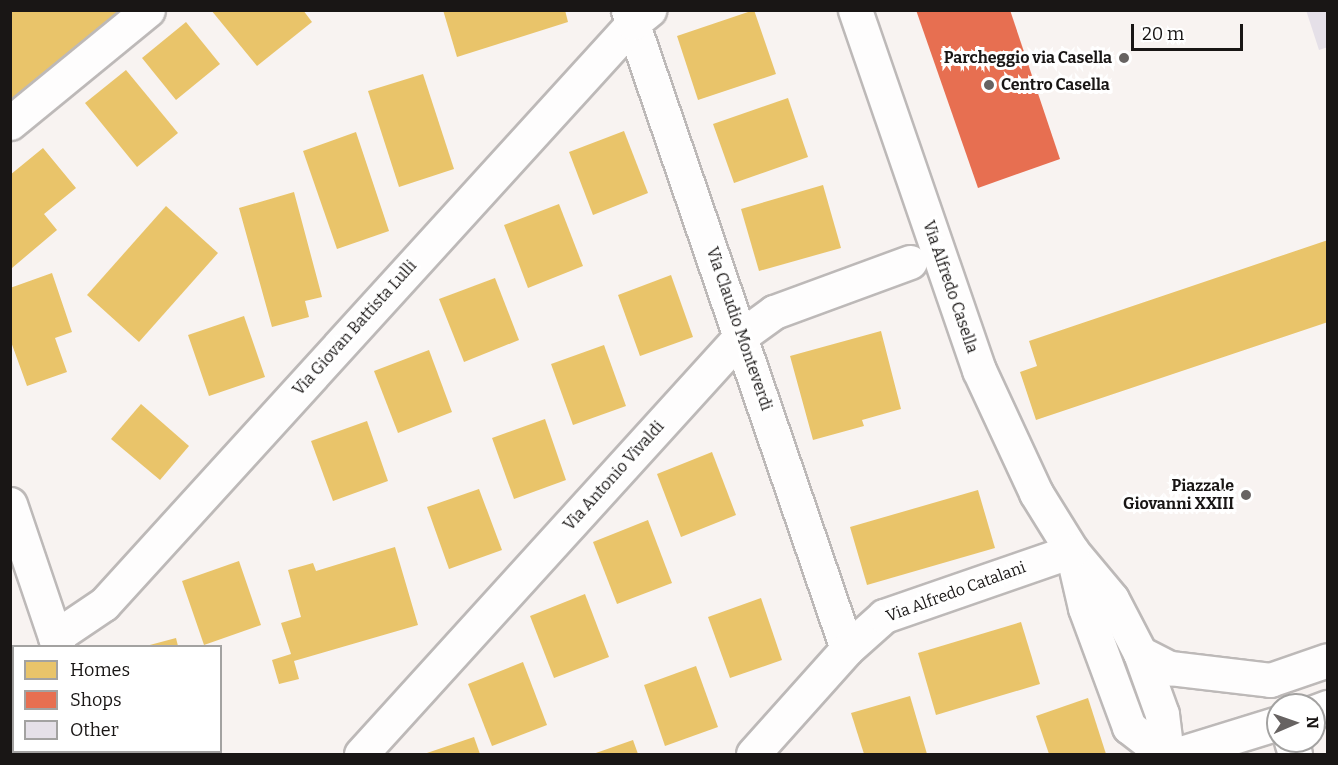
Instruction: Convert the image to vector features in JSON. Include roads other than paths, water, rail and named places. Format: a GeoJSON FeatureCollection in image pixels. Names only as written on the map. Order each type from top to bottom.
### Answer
{"type":"FeatureCollection","features":[{"type":"Feature","properties":{"kind":"street"},"geometry":{"type":"LineString","coordinates":[[10,123],[148,10]]}},
{"type":"Feature","properties":{"kind":"street","name":"Via Alfredo Casella"},"geometry":{"type":"LineString","coordinates":[[855,10],[979,370],[1036,493],[1072,551],[1112,599],[1140,653],[1162,714],[1166,754]]}},
{"type":"Feature","properties":{"kind":"street","name":"Via Claudio Monteverdi"},"geometry":{"type":"LineString","coordinates":[[637,15],[741,336],[847,649]]}},
{"type":"Feature","properties":{"kind":"street","name":"Via Giovan Battista Lulli"},"geometry":{"type":"LineString","coordinates":[[57,642],[104,604],[637,15]]}},
{"type":"Feature","properties":{"kind":"street","name":"Via Antonio Vivaldi"},"geometry":{"type":"LineString","coordinates":[[361,754],[741,336],[774,312],[910,262]]}},
{"type":"Feature","properties":{"kind":"street"},"geometry":{"type":"LineString","coordinates":[[10,504],[20,562],[57,642]]}},
{"type":"Feature","properties":{"kind":"street","name":"Via Alfredo Casella"},"geometry":{"type":"LineString","coordinates":[[1072,551],[1085,608],[1129,727],[1166,754]]}},
{"type":"Feature","properties":{"kind":"street","name":"Via Alfredo Catalani"},"geometry":{"type":"LineString","coordinates":[[753,754],[847,649],[884,616],[1072,551]]}},
{"type":"Feature","properties":{"kind":"street"},"geometry":{"type":"LineString","coordinates":[[1140,653],[1170,668],[1274,692],[1328,660]]}},
{"type":"Feature","properties":{"kind":"street"},"geometry":{"type":"LineString","coordinates":[[1178,754],[1266,727]]}},
{"type":"Feature","properties":{"kind":"place","name":"Parcheggio via Casella"},"geometry":{"type":"Point","coordinates":[1124,58]}},
{"type":"Feature","properties":{"kind":"place","name":"Centro Casella"},"geometry":{"type":"Point","coordinates":[989,85]}},
{"type":"Feature","properties":{"kind":"place","name":"Piazzale Giovanni XXIII"},"geometry":{"type":"Point","coordinates":[1246,495]}}]}
